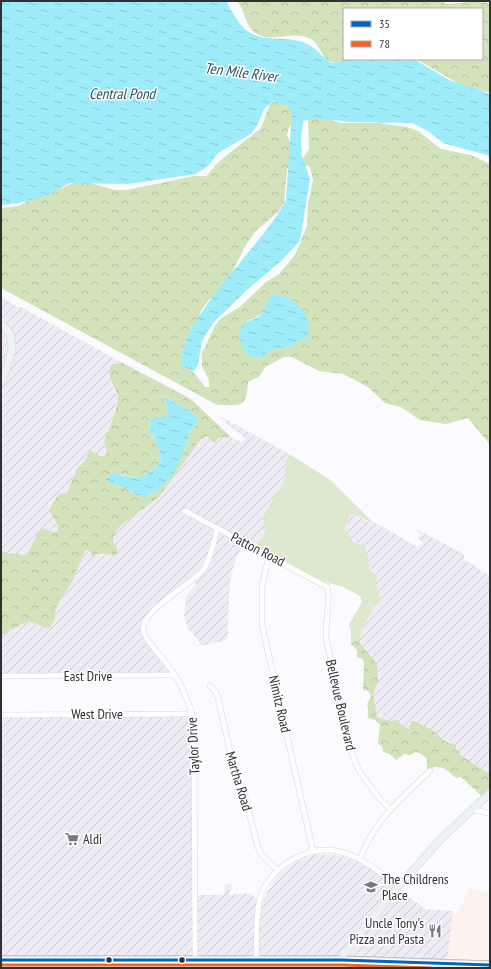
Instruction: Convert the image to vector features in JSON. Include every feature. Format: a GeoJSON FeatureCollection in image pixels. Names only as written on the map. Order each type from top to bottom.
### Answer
{"type":"FeatureCollection","features":[{"type":"Feature","properties":{"kind":"main road"},"geometry":{"type":"LineString","coordinates":[[1,960],[131,964],[195,959],[256,964],[342,960],[408,965],[490,965]]}},
{"type":"Feature","properties":{"kind":"street"},"geometry":{"type":"LineString","coordinates":[[1,325],[9,331],[12,344],[1,382]]}},
{"type":"Feature","properties":{"kind":"street","name":"Patton Road"},"geometry":{"type":"LineString","coordinates":[[185,512],[322,582],[328,590]]}},
{"type":"Feature","properties":{"kind":"street","name":"Taylor Drive"},"geometry":{"type":"LineString","coordinates":[[195,959],[194,722],[175,675],[147,639],[143,631],[143,624],[149,613],[194,580],[204,568],[208,561],[218,529]]}},
{"type":"Feature","properties":{"kind":"street","name":"Nimitz Road"},"geometry":{"type":"LineString","coordinates":[[269,556],[262,586],[262,625],[313,851]]}},
{"type":"Feature","properties":{"kind":"street","name":"Bellevue Boulevard"},"geometry":{"type":"LineString","coordinates":[[328,590],[325,624],[326,638],[351,751],[361,774],[380,799],[390,809]]}},
{"type":"Feature","properties":{"kind":"street","name":"East Drive"},"geometry":{"type":"LineString","coordinates":[[1,676],[175,675]]}},
{"type":"Feature","properties":{"kind":"street","name":"Martha Road"},"geometry":{"type":"LineString","coordinates":[[210,686],[216,692],[218,698],[232,765],[244,793],[258,847],[261,854],[277,870]]}},
{"type":"Feature","properties":{"kind":"street","name":"West Drive"},"geometry":{"type":"LineString","coordinates":[[1,715],[192,714]]}},
{"type":"Feature","properties":{"kind":"street"},"geometry":{"type":"LineString","coordinates":[[360,859],[368,841],[390,809],[430,771]]}},
{"type":"Feature","properties":{"kind":"street"},"geometry":{"type":"LineString","coordinates":[[342,960],[344,953],[399,886],[440,840],[490,793]]}},
{"type":"Feature","properties":{"kind":"street"},"geometry":{"type":"LineString","coordinates":[[472,810],[490,813]]}},
{"type":"Feature","properties":{"kind":"street"},"geometry":{"type":"LineString","coordinates":[[256,964],[260,899],[267,884],[277,870],[291,860],[313,851],[324,849],[339,850],[360,859],[399,886]]}},
{"type":"Feature","properties":{"kind":"shaded area"},"geometry":{"type":"Polygon","coordinates":[[[1,296],[17,307],[21,307],[121,362],[115,363],[109,369],[110,377],[118,398],[109,431],[104,440],[107,453],[104,456],[100,456],[90,451],[85,461],[77,468],[67,493],[54,498],[50,506],[49,511],[58,525],[57,532],[52,532],[43,528],[39,531],[27,555],[6,553],[1,550],[1,296]]]}},
{"type":"Feature","properties":{"kind":"shaded area"},"geometry":{"type":"Polygon","coordinates":[[[218,415],[289,454],[286,460],[284,481],[262,518],[267,526],[267,529],[254,547],[244,542],[237,557],[231,575],[228,632],[226,640],[199,645],[200,642],[188,629],[184,617],[186,597],[196,584],[193,580],[165,600],[145,622],[146,633],[173,674],[1,675],[1,635],[29,621],[49,629],[55,619],[56,608],[72,582],[85,551],[90,550],[95,555],[98,554],[102,556],[116,550],[113,542],[114,536],[120,526],[159,497],[201,439],[209,436],[215,443],[218,438],[231,437],[242,442],[244,441],[244,437],[230,427],[218,415]]]}},
{"type":"Feature","properties":{"kind":"shaded area"},"geometry":{"type":"Polygon","coordinates":[[[350,514],[355,514],[365,521],[372,521],[418,547],[423,543],[418,539],[421,534],[416,529],[464,554],[464,559],[490,576],[490,774],[460,755],[450,741],[445,741],[425,726],[411,721],[410,729],[377,717],[373,695],[377,683],[360,643],[360,639],[363,626],[373,610],[372,605],[381,599],[367,561],[365,546],[354,543],[345,529],[350,514]]]}},
{"type":"Feature","properties":{"kind":"shaded area"},"geometry":{"type":"Polygon","coordinates":[[[194,714],[197,721],[197,895],[223,895],[226,884],[232,884],[229,895],[250,893],[254,897],[263,900],[276,877],[297,861],[316,854],[337,855],[356,860],[386,879],[425,909],[453,911],[447,962],[474,968],[135,968],[133,960],[1,960],[1,715],[194,714]]]}},
{"type":"Feature","properties":{"kind":"shaded area"},"geometry":{"type":"Polygon","coordinates":[[[470,888],[486,892],[490,891],[490,965],[446,962],[453,913],[457,913],[470,888]]]}},
{"type":"Feature","properties":{"kind":"green space"},"geometry":{"type":"Polygon","coordinates":[[[237,1],[442,1],[446,4],[481,1],[490,4],[490,93],[463,86],[418,60],[483,60],[483,8],[343,8],[343,60],[376,60],[336,63],[326,59],[316,43],[310,38],[300,36],[267,37],[255,33],[249,26],[237,1]]]}},
{"type":"Feature","properties":{"kind":"green space"},"geometry":{"type":"Polygon","coordinates":[[[279,101],[291,106],[294,118],[287,135],[294,152],[287,170],[284,203],[278,212],[257,230],[247,243],[226,284],[208,301],[200,312],[189,368],[205,387],[209,387],[209,380],[202,366],[202,353],[215,326],[220,319],[241,306],[266,282],[279,274],[295,255],[307,226],[308,203],[313,180],[310,167],[301,162],[309,149],[308,117],[321,117],[341,123],[379,123],[407,127],[418,131],[441,149],[471,155],[490,164],[490,445],[468,418],[446,424],[420,420],[401,407],[385,403],[368,387],[343,374],[319,371],[292,357],[284,357],[265,367],[260,376],[248,382],[246,398],[240,404],[217,405],[1,288],[1,208],[19,206],[40,193],[59,189],[76,182],[87,182],[115,190],[127,190],[194,176],[207,176],[217,163],[261,128],[270,104],[279,101]],[[267,301],[261,315],[247,321],[248,356],[263,357],[271,350],[292,346],[308,336],[267,301]]]}},
{"type":"Feature","properties":{"kind":"green space"},"geometry":{"type":"Polygon","coordinates":[[[121,362],[191,399],[231,437],[218,438],[215,443],[209,439],[208,436],[201,439],[159,497],[120,526],[114,536],[113,542],[117,547],[117,555],[98,554],[93,556],[90,550],[85,551],[72,582],[56,608],[55,619],[49,629],[29,621],[1,635],[1,550],[6,553],[27,555],[39,531],[43,528],[52,532],[57,532],[58,525],[49,511],[53,502],[63,493],[67,493],[77,468],[85,461],[90,450],[100,456],[104,456],[107,453],[104,441],[118,402],[117,394],[109,374],[111,365],[121,362]],[[164,397],[168,413],[165,417],[154,417],[150,420],[149,429],[155,439],[161,458],[158,466],[143,476],[134,478],[120,474],[122,486],[140,495],[144,496],[152,494],[182,456],[190,432],[197,422],[190,411],[164,397]]]}},
{"type":"Feature","properties":{"kind":"green space"},"geometry":{"type":"Polygon","coordinates":[[[289,454],[329,479],[372,521],[350,514],[345,529],[354,543],[365,545],[370,571],[378,577],[376,584],[381,599],[378,604],[372,605],[373,610],[363,626],[360,639],[351,642],[351,631],[349,625],[362,602],[360,596],[343,587],[317,580],[254,547],[265,530],[262,518],[284,481],[286,460],[289,454]]]}},
{"type":"Feature","properties":{"kind":"green space"},"geometry":{"type":"Polygon","coordinates":[[[360,639],[360,643],[377,664],[378,681],[373,695],[377,717],[390,721],[397,720],[401,725],[409,729],[411,721],[414,721],[434,731],[445,741],[456,745],[456,750],[460,752],[460,755],[490,774],[490,795],[485,799],[461,777],[456,778],[444,768],[434,767],[427,773],[427,759],[420,753],[415,752],[410,755],[404,754],[396,760],[390,754],[383,752],[382,746],[378,744],[380,725],[375,720],[368,718],[367,704],[371,696],[368,691],[363,690],[364,662],[362,658],[357,657],[357,650],[350,643],[360,639]]]}},
{"type":"Feature","properties":{"kind":"water","name":"Central Pond"},"geometry":{"type":"Polygon","coordinates":[[[1,1],[227,1],[236,18],[244,28],[252,34],[261,37],[300,41],[312,47],[331,63],[350,60],[416,60],[449,80],[490,94],[490,156],[443,143],[428,131],[412,123],[348,122],[316,118],[303,121],[301,139],[302,156],[310,179],[300,241],[281,261],[247,290],[213,323],[202,341],[198,365],[194,371],[182,366],[183,348],[192,328],[206,305],[261,237],[276,217],[286,200],[292,111],[284,104],[273,101],[264,109],[258,124],[251,134],[218,153],[208,166],[196,174],[128,184],[70,183],[45,196],[19,203],[1,205],[1,1]]]}},
{"type":"Feature","properties":{"kind":"water"},"geometry":{"type":"Polygon","coordinates":[[[275,294],[289,298],[305,314],[309,328],[308,336],[292,346],[271,350],[263,357],[248,356],[241,343],[241,329],[247,322],[261,315],[267,301],[275,294]]]}},
{"type":"Feature","properties":{"kind":"water"},"geometry":{"type":"Polygon","coordinates":[[[164,397],[190,411],[198,418],[190,432],[182,456],[173,474],[158,490],[145,497],[139,496],[122,486],[108,483],[106,479],[113,473],[134,478],[143,476],[158,466],[161,458],[155,439],[149,429],[150,420],[154,417],[165,417],[168,413],[164,397]]]}},
{"type":"Feature","properties":{"kind":"transit line","name":"35"},"geometry":{"type":"LineString","coordinates":[[1,960],[342,960],[490,965]]}},
{"type":"Feature","properties":{"kind":"transit line","name":"78"},"geometry":{"type":"LineString","coordinates":[[1,965],[342,965],[431,968]]}},
{"type":"Feature","properties":{"kind":"place","name":"Aldi"},"geometry":{"type":"Point","coordinates":[72,839]}},
{"type":"Feature","properties":{"kind":"place","name":"The Childrens Place"},"geometry":{"type":"Point","coordinates":[371,887]}},
{"type":"Feature","properties":{"kind":"place","name":"Uncle Tony's Pizza and Pasta"},"geometry":{"type":"Point","coordinates":[435,931]}},
{"type":"Feature","properties":{"kind":"water label","name":"Ten Mile River"},"geometry":{"type":"Point","coordinates":[241,72]}}]}
